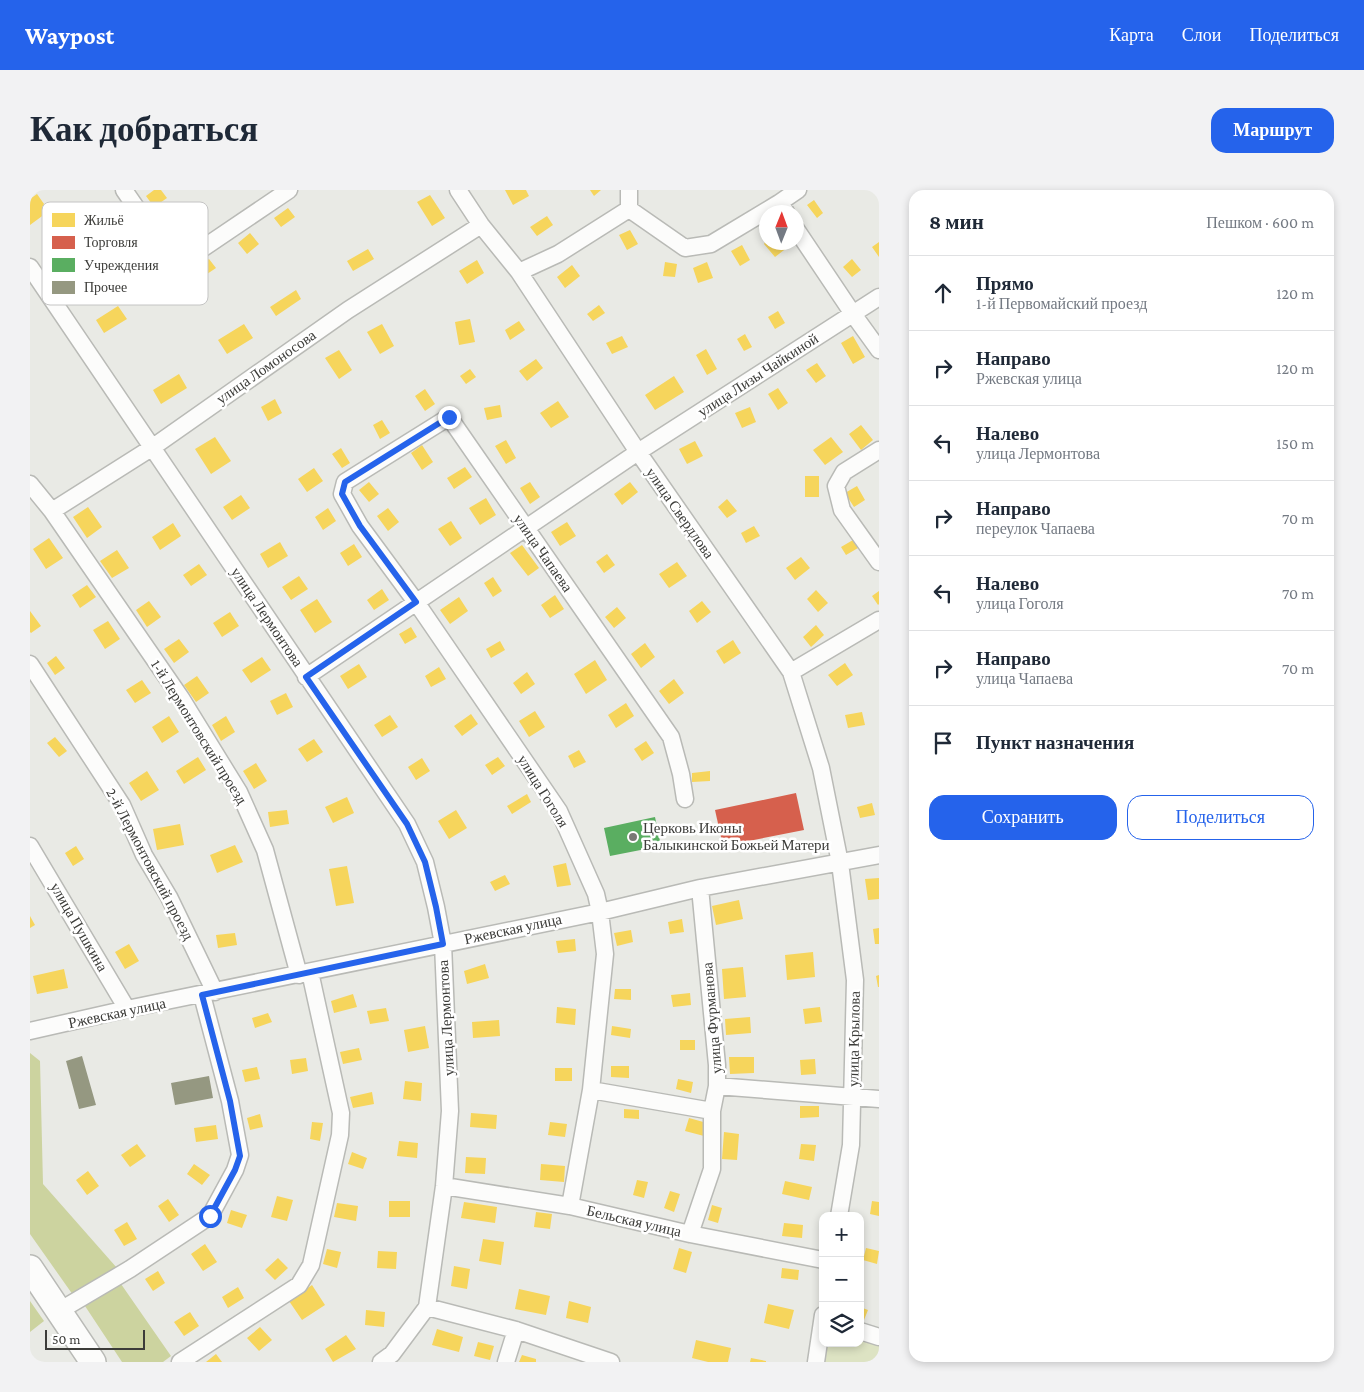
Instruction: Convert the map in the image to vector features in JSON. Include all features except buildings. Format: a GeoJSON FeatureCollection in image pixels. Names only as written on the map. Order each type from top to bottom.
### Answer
{"type":"FeatureCollection","features":[{"type":"Feature","properties":{"kind":"main road"},"geometry":{"type":"LineString","coordinates":[[30,1268],[93,1362]]}},
{"type":"Feature","properties":{"kind":"street"},"geometry":{"type":"LineString","coordinates":[[124,190],[132,202]]}},
{"type":"Feature","properties":{"kind":"street"},"geometry":{"type":"LineString","coordinates":[[208,245],[288,190]]}},
{"type":"Feature","properties":{"kind":"street","name":"улица Свердлова"},"geometry":{"type":"LineString","coordinates":[[458,190],[481,225],[520,272],[638,452],[791,672],[821,768],[840,863]]}},
{"type":"Feature","properties":{"kind":"street"},"geometry":{"type":"LineString","coordinates":[[629,190],[629,209]]}},
{"type":"Feature","properties":{"kind":"street"},"geometry":{"type":"LineString","coordinates":[[786,205],[798,190]]}},
{"type":"Feature","properties":{"kind":"street"},"geometry":{"type":"LineString","coordinates":[[629,209],[685,248],[711,244],[759,220]]}},
{"type":"Feature","properties":{"kind":"street"},"geometry":{"type":"LineString","coordinates":[[520,272],[558,254],[629,209]]}},
{"type":"Feature","properties":{"kind":"street","name":"улица Ломоносова"},"geometry":{"type":"LineString","coordinates":[[52,511],[153,447],[348,310],[481,225]]}},
{"type":"Feature","properties":{"kind":"street"},"geometry":{"type":"LineString","coordinates":[[804,241],[879,350]]}},
{"type":"Feature","properties":{"kind":"street","name":"улица Лермонтова"},"geometry":{"type":"LineString","coordinates":[[30,267],[42,285]]}},
{"type":"Feature","properties":{"kind":"street","name":"улица Лизы Чайкиной"},"geometry":{"type":"LineString","coordinates":[[306,677],[638,452],[879,297]]}},
{"type":"Feature","properties":{"kind":"street","name":"улица Лермонтова"},"geometry":{"type":"LineString","coordinates":[[56,305],[407,824],[425,862],[443,944],[450,1111],[444,1186],[427,1307],[392,1354],[381,1362]]}},
{"type":"Feature","properties":{"kind":"street","name":"улица Чапаева"},"geometry":{"type":"LineString","coordinates":[[345,482],[449,417],[671,737],[681,774],[685,799]]}},
{"type":"Feature","properties":{"kind":"street"},"geometry":{"type":"LineString","coordinates":[[879,450],[844,472],[836,486],[842,510],[879,562]]}},
{"type":"Feature","properties":{"kind":"street","name":"улица Гоголя"},"geometry":{"type":"LineString","coordinates":[[345,482],[342,494],[360,526],[416,602],[559,811],[596,894],[605,954],[591,1090],[570,1206]]}},
{"type":"Feature","properties":{"kind":"street","name":"1-й Лермонтовский проезд"},"geometry":{"type":"LineString","coordinates":[[30,484],[52,511],[180,698],[239,792],[265,850],[305,973],[341,1113],[340,1135],[311,1265],[299,1285],[180,1362]]}},
{"type":"Feature","properties":{"kind":"street"},"geometry":{"type":"LineString","coordinates":[[791,672],[879,620]]}},
{"type":"Feature","properties":{"kind":"street","name":"2-й Лермонтовский проезд"},"geometry":{"type":"LineString","coordinates":[[30,664],[122,805],[144,855],[169,896],[209,994],[240,1156],[235,1170],[210,1216],[130,1269],[59,1311]]}},
{"type":"Feature","properties":{"kind":"street","name":"улица Пушкина"},"geometry":{"type":"LineString","coordinates":[[30,846],[127,1010]]}},
{"type":"Feature","properties":{"kind":"street","name":"Ржевская улица"},"geometry":{"type":"LineString","coordinates":[[30,1031],[600,912],[700,888],[879,855]]}},
{"type":"Feature","properties":{"kind":"street","name":"улица Крылова"},"geometry":{"type":"LineString","coordinates":[[840,863],[855,980],[851,1144],[840,1212]]}},
{"type":"Feature","properties":{"kind":"street","name":"улица Фурманова"},"geometry":{"type":"LineString","coordinates":[[690,1234],[712,1169],[712,1111],[717,1086],[717,1066],[700,888]]}},
{"type":"Feature","properties":{"kind":"street"},"geometry":{"type":"LineString","coordinates":[[717,1086],[879,1100]]}},
{"type":"Feature","properties":{"kind":"street"},"geometry":{"type":"LineString","coordinates":[[591,1090],[712,1111]]}},
{"type":"Feature","properties":{"kind":"street","name":"Бельская улица"},"geometry":{"type":"LineString","coordinates":[[444,1186],[570,1206],[690,1234],[819,1259]]}},
{"type":"Feature","properties":{"kind":"street"},"geometry":{"type":"LineString","coordinates":[[427,1307],[516,1330],[608,1362]]}},
{"type":"Feature","properties":{"kind":"street"},"geometry":{"type":"LineString","coordinates":[[506,1362],[516,1330]]}},
{"type":"Feature","properties":{"kind":"street"},"geometry":{"type":"LineString","coordinates":[[864,1332],[879,1337]]}},
{"type":"Feature","properties":{"kind":"street"},"geometry":{"type":"LineString","coordinates":[[816,1362],[819,1341]]}},
{"type":"Feature","properties":{"kind":"green space"},"geometry":{"type":"Polygon","coordinates":[[[30,1053],[40,1061],[43,1184],[117,1268],[73,1295],[30,1234],[30,1053]]]}},
{"type":"Feature","properties":{"kind":"green space"},"geometry":{"type":"Polygon","coordinates":[[[121,1284],[171,1356],[163,1362],[122,1362],[85,1306],[121,1284]]]}},
{"type":"Feature","properties":{"kind":"green space"},"geometry":{"type":"Polygon","coordinates":[[[30,1301],[44,1321],[30,1332],[30,1301]]]}},
{"type":"Feature","properties":{"kind":"green space"},"geometry":{"type":"Polygon","coordinates":[[[864,1332],[879,1337],[879,1362],[816,1362],[822,1347],[864,1347],[864,1332]]]}},
{"type":"Feature","properties":{"kind":"place","name":"Церковь Иконы Балыкинской Божьей Матери"},"geometry":{"type":"Point","coordinates":[633,837]}},
{"type":"Feature","properties":{"kind":"route"},"geometry":{"type":"LineString","coordinates":[[210,1216],[235,1170],[240,1156],[230,1101],[202,995],[443,944],[425,862],[407,824],[306,677],[416,602],[360,526],[342,494],[345,482],[449,417]]}}]}
